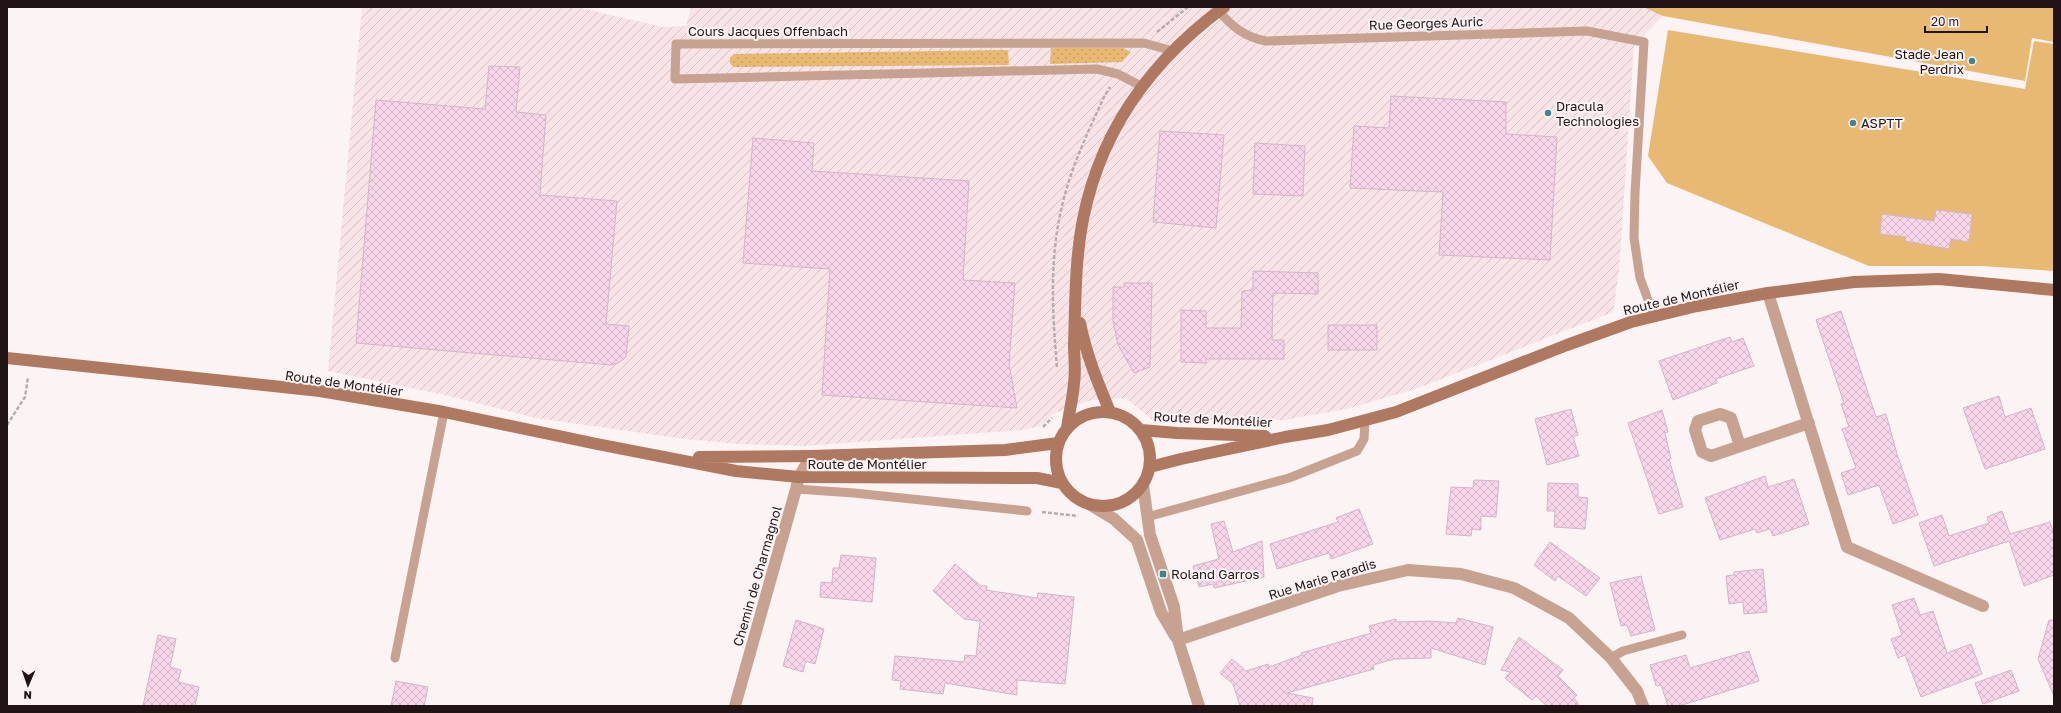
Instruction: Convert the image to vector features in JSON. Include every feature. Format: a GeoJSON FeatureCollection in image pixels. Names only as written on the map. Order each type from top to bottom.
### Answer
{"type":"FeatureCollection","features":[{"type":"Feature","properties":{"kind":"main road"},"geometry":{"type":"LineString","coordinates":[[1067,428],[1074,382],[1076,266],[1086,201],[1095,171],[1124,112],[1141,86],[1173,50],[1221,9]]}},
{"type":"Feature","properties":{"kind":"main road","name":"Route de Montélier"},"geometry":{"type":"LineString","coordinates":[[1150,467],[1181,459],[1285,437],[1328,430],[1365,421],[1426,402],[1567,345],[1654,316],[1768,293],[1854,282],[1940,279],[2054,290]]}},
{"type":"Feature","properties":{"kind":"main road"},"geometry":{"type":"LineString","coordinates":[[1076,305],[1084,343],[1110,412]]}},
{"type":"Feature","properties":{"kind":"main road","name":"Route de Montélier"},"geometry":{"type":"LineString","coordinates":[[7,358],[320,391],[444,412],[597,444],[736,470],[799,477],[1037,478],[1062,483]]}},
{"type":"Feature","properties":{"kind":"main road","name":"Route de Montélier"},"geometry":{"type":"LineString","coordinates":[[1110,412],[1122,415],[1141,430],[1148,441],[1151,454],[1150,467],[1143,485],[1133,496],[1120,504],[1106,507],[1091,505],[1069,493],[1056,470],[1055,456],[1058,443],[1067,428],[1079,418],[1089,414],[1110,412]]}},
{"type":"Feature","properties":{"kind":"main road","name":"Route de Montélier"},"geometry":{"type":"LineString","coordinates":[[1141,430],[1177,433],[1285,437]]}},
{"type":"Feature","properties":{"kind":"main road","name":"Route de Montélier"},"geometry":{"type":"LineString","coordinates":[[673,458],[811,456],[1005,450],[1058,443]]}},
{"type":"Feature","properties":{"kind":"street"},"geometry":{"type":"LineString","coordinates":[[1768,293],[1847,547],[1983,606]]}},
{"type":"Feature","properties":{"kind":"street"},"geometry":{"type":"LineString","coordinates":[[1740,446],[1809,423]]}},
{"type":"Feature","properties":{"kind":"street","name":"Chemin de Charmagnol"},"geometry":{"type":"LineString","coordinates":[[735,706],[799,477],[811,456]]}},
{"type":"Feature","properties":{"kind":"street"},"geometry":{"type":"LineString","coordinates":[[1143,485],[1150,535],[1174,607],[1178,640],[1200,706]]}},
{"type":"Feature","properties":{"kind":"street"},"geometry":{"type":"LineString","coordinates":[[1091,505],[1114,519],[1137,540],[1161,612],[1178,640]]}},
{"type":"Feature","properties":{"kind":"street","name":"Rue Marie Paradis"},"geometry":{"type":"LineString","coordinates":[[1178,640],[1338,586],[1408,570],[1461,574],[1514,588],[1569,618],[1611,658],[1637,691],[1643,706]]}},
{"type":"Feature","properties":{"kind":"lane","name":"Rue Georges Auric"},"geometry":{"type":"LineString","coordinates":[[1221,9],[1238,30],[1252,38],[1266,41],[1587,31],[1644,42],[1635,193],[1634,238],[1640,278],[1654,316]]}},
{"type":"Feature","properties":{"kind":"lane","name":"Cours Jacques Offenbach"},"geometry":{"type":"LineString","coordinates":[[1141,86],[1118,74],[1097,69],[675,79],[676,44],[1144,43],[1173,50]]}},
{"type":"Feature","properties":{"kind":"lane"},"geometry":{"type":"LineString","coordinates":[[395,658],[444,412]]}},
{"type":"Feature","properties":{"kind":"lane"},"geometry":{"type":"LineString","coordinates":[[1147,517],[1289,478],[1357,451],[1364,439],[1365,421]]}},
{"type":"Feature","properties":{"kind":"lane"},"geometry":{"type":"LineString","coordinates":[[796,489],[854,493],[1027,511]]}},
{"type":"Feature","properties":{"kind":"lane"},"geometry":{"type":"LineString","coordinates":[[1611,658],[1623,651],[1682,635]]}},
{"type":"Feature","properties":{"kind":"path"},"geometry":{"type":"LineString","coordinates":[[7,425],[25,397],[31,361]]}},
{"type":"Feature","properties":{"kind":"shaded area"},"geometry":{"type":"Polygon","coordinates":[[[362,7],[576,7],[663,27],[686,26],[691,7],[1643,7],[1663,16],[1634,46],[1619,271],[1613,312],[1421,387],[1347,409],[1283,420],[1156,423],[1126,398],[1092,400],[1052,414],[1047,421],[1040,426],[1022,430],[804,446],[739,444],[685,439],[536,418],[445,395],[328,371],[362,7]]]}},
{"type":"Feature","properties":{"kind":"shaded area","name":"Stade Jean Perdrix"},"geometry":{"type":"Polygon","coordinates":[[[1643,7],[2054,7],[2054,42],[2032,38],[2025,81],[1663,16],[1643,7]]]}},
{"type":"Feature","properties":{"kind":"shaded area","name":"ASPTT"},"geometry":{"type":"Polygon","coordinates":[[[1668,30],[2025,89],[2034,41],[2054,44],[2054,271],[1982,266],[1869,266],[1667,183],[1648,156],[1668,30]]]}},
{"type":"Feature","properties":{"kind":"shaded area"},"geometry":{"type":"Polygon","coordinates":[[[1051,48],[1123,48],[1131,52],[1122,62],[1050,64],[1051,48]]]}},
{"type":"Feature","properties":{"kind":"shaded area"},"geometry":{"type":"Polygon","coordinates":[[[1008,50],[1009,65],[733,67],[730,63],[730,58],[734,54],[1008,50]]]}},
{"type":"Feature","properties":{"kind":"building"},"geometry":{"type":"Polygon","coordinates":[[[489,66],[520,67],[516,112],[546,115],[540,195],[617,201],[606,324],[629,326],[626,357],[618,363],[611,365],[356,343],[376,100],[485,109],[489,66]]]}},
{"type":"Feature","properties":{"kind":"building"},"geometry":{"type":"Polygon","coordinates":[[[1391,96],[1506,102],[1506,134],[1557,137],[1550,260],[1439,255],[1443,192],[1350,188],[1354,126],[1389,128],[1391,96]]]}},
{"type":"Feature","properties":{"kind":"building"},"geometry":{"type":"Polygon","coordinates":[[[1160,131],[1224,135],[1216,228],[1153,222],[1160,131]]]}},
{"type":"Feature","properties":{"kind":"building"},"geometry":{"type":"Polygon","coordinates":[[[753,138],[814,143],[812,171],[969,181],[963,280],[1015,283],[1009,364],[1017,408],[822,395],[830,269],[743,263],[753,138]]]}},
{"type":"Feature","properties":{"kind":"building"},"geometry":{"type":"Polygon","coordinates":[[[1255,143],[1305,146],[1303,196],[1253,194],[1255,143]]]}},
{"type":"Feature","properties":{"kind":"building"},"geometry":{"type":"Polygon","coordinates":[[[1936,210],[1972,214],[1969,242],[1951,239],[1949,249],[1905,241],[1906,237],[1880,234],[1882,214],[1934,221],[1936,210]]]}},
{"type":"Feature","properties":{"kind":"building"},"geometry":{"type":"Polygon","coordinates":[[[1253,271],[1318,273],[1318,294],[1273,293],[1272,340],[1284,340],[1284,359],[1206,359],[1206,363],[1181,362],[1181,310],[1206,311],[1206,328],[1241,328],[1242,291],[1253,290],[1253,271]]]}},
{"type":"Feature","properties":{"kind":"building"},"geometry":{"type":"Polygon","coordinates":[[[1124,283],[1152,283],[1150,367],[1134,373],[1118,345],[1113,321],[1113,287],[1124,287],[1124,283]]]}},
{"type":"Feature","properties":{"kind":"building"},"geometry":{"type":"Polygon","coordinates":[[[1841,311],[1876,417],[1886,414],[1897,454],[1918,515],[1893,524],[1879,485],[1848,495],[1841,473],[1856,468],[1842,429],[1849,427],[1841,404],[1844,403],[1816,320],[1841,311]]]}},
{"type":"Feature","properties":{"kind":"building"},"geometry":{"type":"Polygon","coordinates":[[[1328,325],[1377,325],[1377,350],[1328,350],[1328,325]]]}},
{"type":"Feature","properties":{"kind":"building"},"geometry":{"type":"Polygon","coordinates":[[[1730,337],[1732,342],[1743,338],[1754,366],[1716,379],[1717,383],[1673,400],[1659,361],[1730,337]]]}},
{"type":"Feature","properties":{"kind":"building"},"geometry":{"type":"Polygon","coordinates":[[[1999,396],[2005,417],[2031,408],[2045,449],[1985,469],[1963,408],[1999,396]]]}},
{"type":"Feature","properties":{"kind":"building"},"geometry":{"type":"Polygon","coordinates":[[[1571,409],[1578,435],[1573,437],[1579,456],[1547,465],[1535,419],[1571,409]]]}},
{"type":"Feature","properties":{"kind":"building"},"geometry":{"type":"Polygon","coordinates":[[[1662,410],[1668,432],[1665,433],[1671,459],[1669,459],[1683,507],[1659,514],[1628,423],[1662,410]]]}},
{"type":"Feature","properties":{"kind":"building"},"geometry":{"type":"Polygon","coordinates":[[[1765,476],[1768,487],[1794,479],[1809,524],[1773,536],[1770,529],[1757,533],[1755,529],[1720,540],[1705,498],[1765,476]]]}},
{"type":"Feature","properties":{"kind":"building"},"geometry":{"type":"Polygon","coordinates":[[[1474,480],[1499,481],[1496,517],[1481,516],[1481,530],[1472,529],[1471,536],[1446,534],[1451,487],[1473,488],[1474,480]]]}},
{"type":"Feature","properties":{"kind":"building"},"geometry":{"type":"Polygon","coordinates":[[[1548,483],[1578,484],[1578,497],[1588,498],[1585,529],[1554,527],[1555,511],[1547,511],[1548,483]]]}},
{"type":"Feature","properties":{"kind":"building"},"geometry":{"type":"Polygon","coordinates":[[[1359,509],[1373,544],[1331,559],[1329,553],[1277,569],[1270,544],[1338,522],[1336,518],[1359,509]]]}},
{"type":"Feature","properties":{"kind":"building"},"geometry":{"type":"Polygon","coordinates":[[[2002,511],[2010,534],[2050,522],[2054,534],[2054,575],[2024,586],[2009,541],[1934,566],[1919,523],[1942,515],[1949,536],[1989,523],[1987,517],[2002,511]]]}},
{"type":"Feature","properties":{"kind":"building"},"geometry":{"type":"Polygon","coordinates":[[[1224,521],[1233,552],[1262,541],[1264,577],[1214,588],[1213,584],[1199,587],[1193,566],[1219,559],[1211,524],[1224,521]]]}},
{"type":"Feature","properties":{"kind":"building"},"geometry":{"type":"Polygon","coordinates":[[[1550,542],[1600,578],[1586,596],[1558,576],[1555,581],[1534,565],[1550,542]]]}},
{"type":"Feature","properties":{"kind":"building"},"geometry":{"type":"Polygon","coordinates":[[[841,555],[876,558],[872,602],[820,597],[821,582],[832,583],[833,568],[839,568],[841,555]]]}},
{"type":"Feature","properties":{"kind":"building"},"geometry":{"type":"Polygon","coordinates":[[[955,564],[981,586],[987,586],[986,590],[1037,598],[1038,593],[1074,597],[1065,684],[1017,680],[1017,695],[945,683],[943,694],[900,689],[901,681],[892,680],[895,656],[964,662],[965,655],[976,656],[980,621],[964,619],[933,591],[955,564]]]}},
{"type":"Feature","properties":{"kind":"building"},"geometry":{"type":"Polygon","coordinates":[[[1763,569],[1767,612],[1744,614],[1743,602],[1729,604],[1726,576],[1734,575],[1734,572],[1763,569]]]}},
{"type":"Feature","properties":{"kind":"building"},"geometry":{"type":"Polygon","coordinates":[[[1641,576],[1655,630],[1631,636],[1627,625],[1621,626],[1610,583],[1641,576]]]}},
{"type":"Feature","properties":{"kind":"building"},"geometry":{"type":"Polygon","coordinates":[[[1914,598],[1920,615],[1933,611],[1947,653],[1971,644],[1982,674],[1921,697],[1905,655],[1898,658],[1891,639],[1902,635],[1892,605],[1914,598]]]}},
{"type":"Feature","properties":{"kind":"building"},"geometry":{"type":"Polygon","coordinates":[[[1458,618],[1493,627],[1485,665],[1431,648],[1431,658],[1394,659],[1373,665],[1374,669],[1287,693],[1313,698],[1312,706],[1240,706],[1233,684],[1220,673],[1232,659],[1246,671],[1268,664],[1269,667],[1302,655],[1301,653],[1371,633],[1369,626],[1396,619],[1396,622],[1429,621],[1456,623],[1458,618]]]}},
{"type":"Feature","properties":{"kind":"building"},"geometry":{"type":"Polygon","coordinates":[[[796,620],[824,629],[815,664],[806,661],[803,672],[783,666],[796,620]]]}},
{"type":"Feature","properties":{"kind":"building"},"geometry":{"type":"Polygon","coordinates":[[[2049,620],[2054,620],[2054,696],[2038,659],[2049,620]]]}},
{"type":"Feature","properties":{"kind":"building"},"geometry":{"type":"Polygon","coordinates":[[[158,635],[176,639],[170,667],[181,670],[178,682],[199,687],[195,706],[143,706],[158,635]]]}},
{"type":"Feature","properties":{"kind":"building"},"geometry":{"type":"Polygon","coordinates":[[[1519,637],[1563,670],[1558,676],[1577,695],[1574,698],[1580,706],[1547,706],[1536,696],[1532,700],[1505,678],[1510,672],[1501,670],[1519,637]]]}},
{"type":"Feature","properties":{"kind":"building"},"geometry":{"type":"Polygon","coordinates":[[[1749,651],[1759,681],[1679,706],[1668,706],[1661,685],[1656,686],[1650,665],[1686,655],[1690,668],[1749,651]]]}},
{"type":"Feature","properties":{"kind":"building"},"geometry":{"type":"Polygon","coordinates":[[[2011,670],[2019,691],[1983,704],[1975,683],[2011,670]]]}},
{"type":"Feature","properties":{"kind":"building"},"geometry":{"type":"Polygon","coordinates":[[[396,681],[428,687],[424,706],[391,706],[396,681]]]}},
{"type":"Feature","properties":{"kind":"place","name":"Stade Jean Perdrix"},"geometry":{"type":"Point","coordinates":[1972,61]}},
{"type":"Feature","properties":{"kind":"place","name":"Dracula Technologies"},"geometry":{"type":"Point","coordinates":[1548,113]}},
{"type":"Feature","properties":{"kind":"place","name":"ASPTT"},"geometry":{"type":"Point","coordinates":[1853,123]}},
{"type":"Feature","properties":{"kind":"place","name":"Roland Garros"},"geometry":{"type":"Point","coordinates":[1163,574]}}]}
